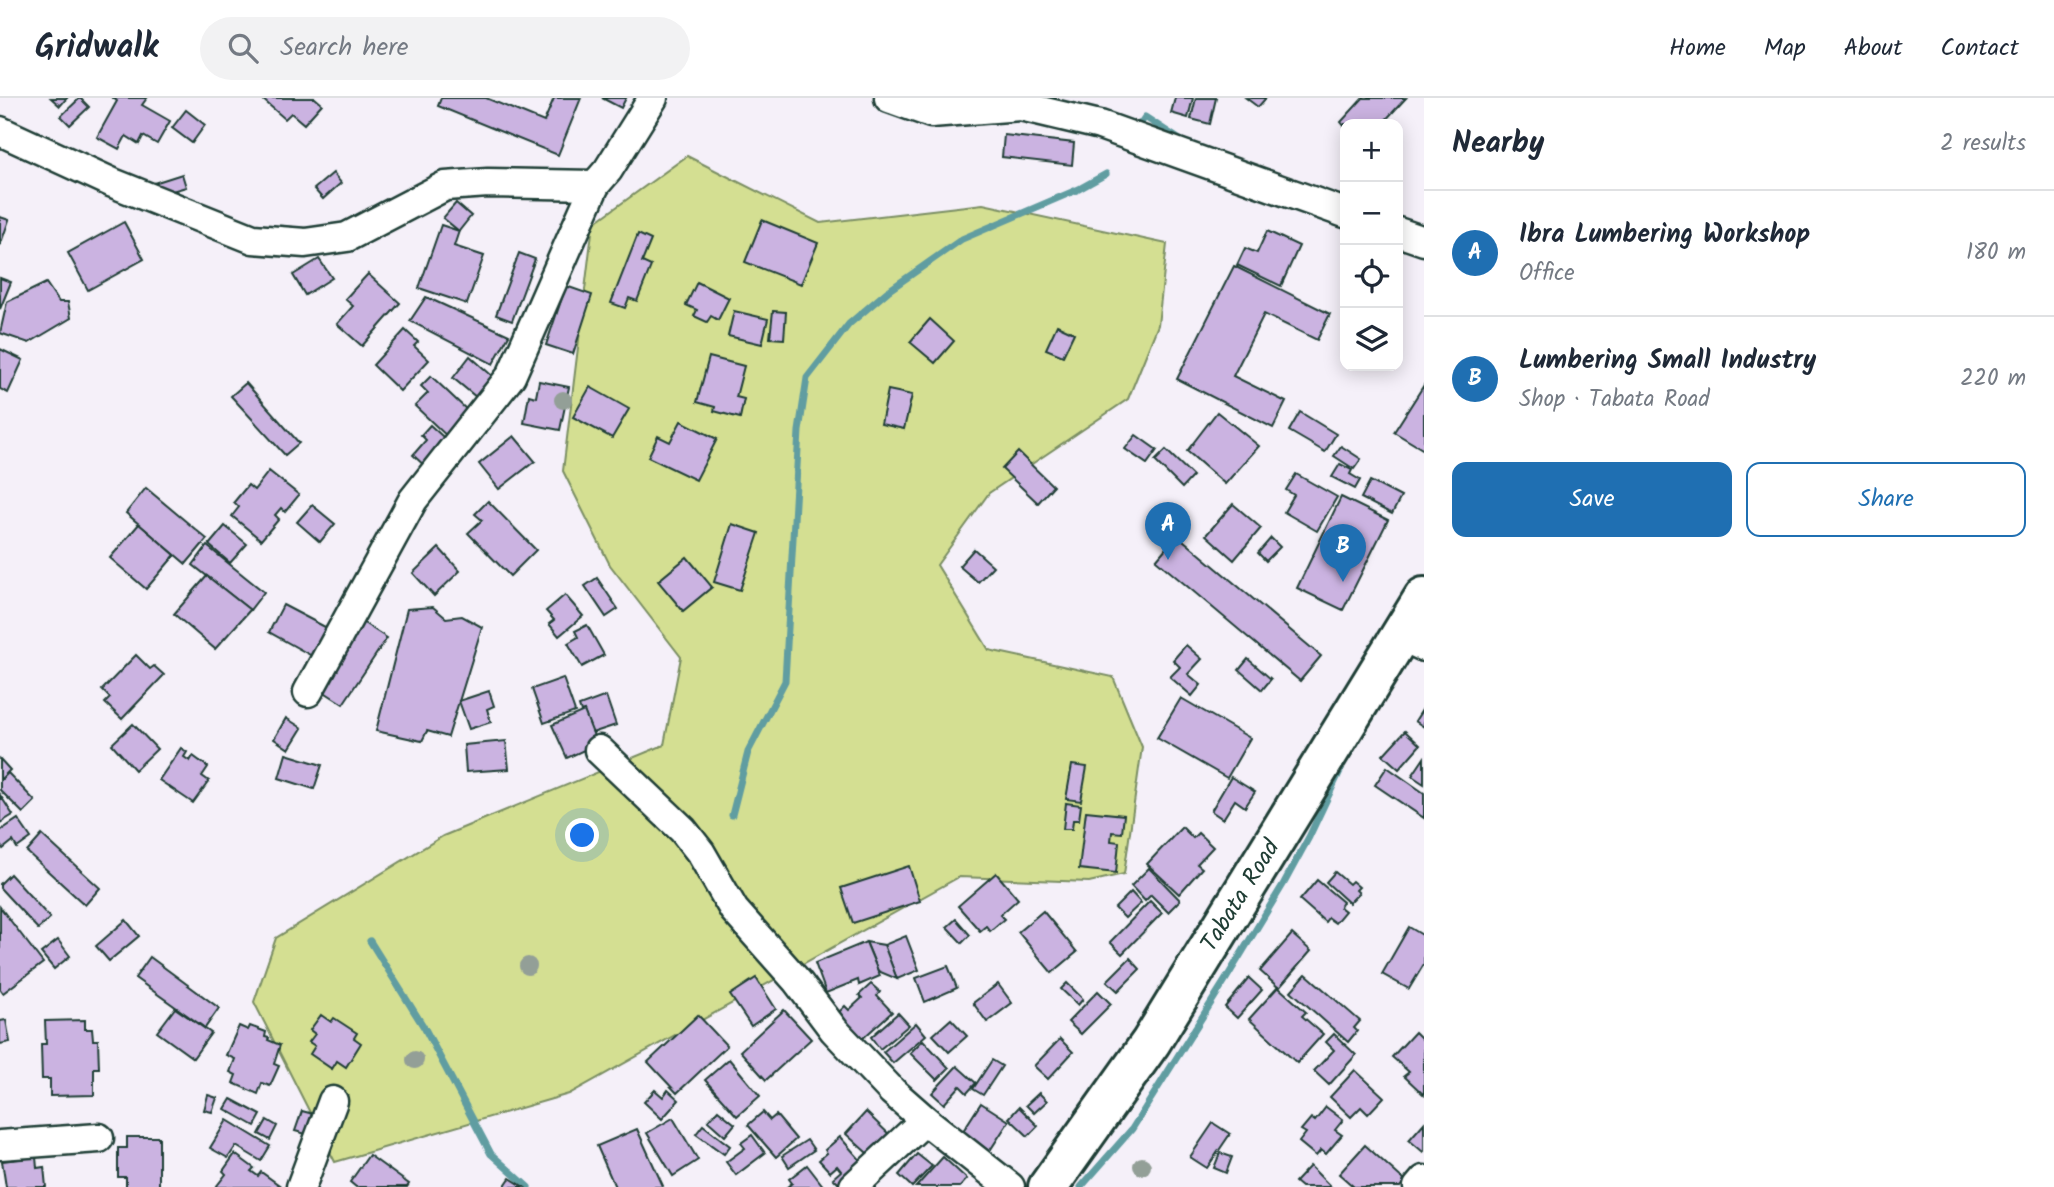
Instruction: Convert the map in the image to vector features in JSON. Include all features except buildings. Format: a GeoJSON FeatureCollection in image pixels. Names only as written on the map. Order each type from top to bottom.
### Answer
{"type":"FeatureCollection","features":[{"type":"Feature","properties":{"kind":"main road","name":"Tabata Road"},"geometry":{"type":"LineString","coordinates":[[1048,1187],[1151,1042],[1412,641],[1424,597]]}},
{"type":"Feature","properties":{"kind":"street"},"geometry":{"type":"LineString","coordinates":[[308,692],[413,500],[511,376],[595,185],[608,170],[653,98]]}},
{"type":"Feature","properties":{"kind":"street"},"geometry":{"type":"LineString","coordinates":[[889,98],[931,113],[1020,102],[1100,124],[1340,211]]}},
{"type":"Feature","properties":{"kind":"street"},"geometry":{"type":"LineString","coordinates":[[0,131],[113,183],[253,239],[305,243],[347,237],[445,186],[488,183],[595,185]]}},
{"type":"Feature","properties":{"kind":"street"},"geometry":{"type":"LineString","coordinates":[[1403,234],[1424,241]]}},
{"type":"Feature","properties":{"kind":"street"},"geometry":{"type":"LineString","coordinates":[[599,750],[682,830],[701,853],[734,910],[797,981],[834,1030],[892,1091],[1010,1187]]}},
{"type":"Feature","properties":{"kind":"street"},"geometry":{"type":"LineString","coordinates":[[301,1187],[334,1101]]}},
{"type":"Feature","properties":{"kind":"street"},"geometry":{"type":"LineString","coordinates":[[854,1186],[925,1120]]}},
{"type":"Feature","properties":{"kind":"street"},"geometry":{"type":"LineString","coordinates":[[0,1145],[99,1138]]}},
{"type":"Feature","properties":{"kind":"street"},"geometry":{"type":"LineString","coordinates":[[1418,1187],[1424,1180]]}},
{"type":"Feature","properties":{"kind":"green space"},"geometry":{"type":"Polygon","coordinates":[[[687,156],[820,223],[983,204],[1167,244],[1158,325],[1128,399],[989,493],[937,565],[989,650],[1113,677],[1142,747],[1124,874],[1089,882],[959,877],[569,1094],[335,1162],[254,1002],[276,938],[443,836],[664,745],[681,657],[610,565],[563,471],[593,224],[687,156]]]}},
{"type":"Feature","properties":{"kind":"waterway"},"geometry":{"type":"LineString","coordinates":[[1136,130],[1145,117],[1183,142]]}},
{"type":"Feature","properties":{"kind":"waterway"},"geometry":{"type":"LineString","coordinates":[[732,815],[748,752],[785,681],[799,431],[807,378],[849,324],[888,291],[962,239],[1079,189],[1106,174]]}},
{"type":"Feature","properties":{"kind":"waterway"},"geometry":{"type":"LineString","coordinates":[[1081,1187],[1132,1129],[1226,979],[1284,883],[1341,769]]}},
{"type":"Feature","properties":{"kind":"waterway"},"geometry":{"type":"LineString","coordinates":[[370,941],[425,1029],[491,1154],[528,1187]]}},
{"type":"Feature","properties":{"kind":"place","name":"Ibra Lumbering Workshop"},"geometry":{"type":"Point","coordinates":[1168,560]}},
{"type":"Feature","properties":{"kind":"place","name":"Lumbering Small Industry"},"geometry":{"type":"Point","coordinates":[1343,582]}}]}
